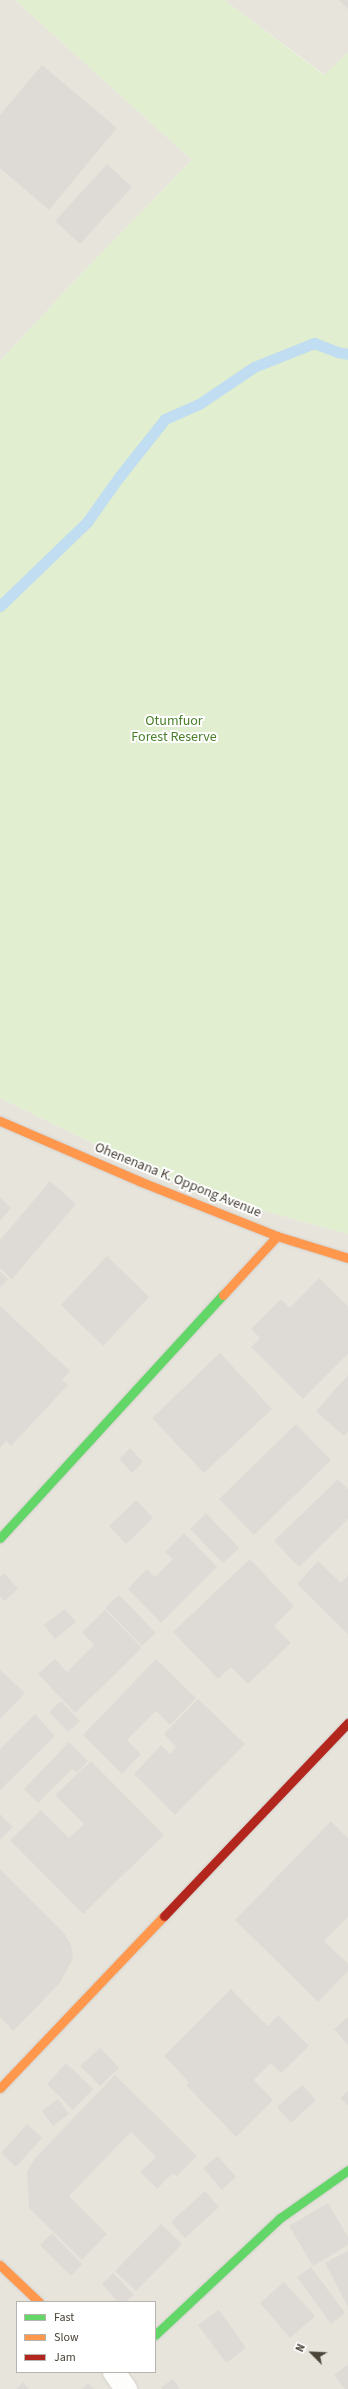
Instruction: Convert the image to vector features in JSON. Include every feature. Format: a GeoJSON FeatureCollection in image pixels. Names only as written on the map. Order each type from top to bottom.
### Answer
{"type":"FeatureCollection","features":[{"type":"Feature","properties":{"kind":"street","name":"Ohenenana K. Oppong Avenue"},"geometry":{"type":"LineString","coordinates":[[0,1121],[140,1181],[277,1236],[348,1258]]}},
{"type":"Feature","properties":{"kind":"street"},"geometry":{"type":"LineString","coordinates":[[0,1538],[277,1236]]}},
{"type":"Feature","properties":{"kind":"street"},"geometry":{"type":"LineString","coordinates":[[0,2088],[348,1723]]}},
{"type":"Feature","properties":{"kind":"street"},"geometry":{"type":"LineString","coordinates":[[156,2334],[280,2218],[348,2170]]}},
{"type":"Feature","properties":{"kind":"street"},"geometry":{"type":"LineString","coordinates":[[0,2265],[38,2301]]}},
{"type":"Feature","properties":{"kind":"shaded area"},"geometry":{"type":"Polygon","coordinates":[[[0,0],[15,0],[192,160],[82,273],[0,361],[0,0]]]}},
{"type":"Feature","properties":{"kind":"shaded area"},"geometry":{"type":"Polygon","coordinates":[[[224,0],[348,0],[348,52],[325,75],[224,0]]]}},
{"type":"Feature","properties":{"kind":"shaded area"},"geometry":{"type":"Polygon","coordinates":[[[0,1098],[189,1190],[348,1234],[348,2389],[0,2389],[0,1098]]]}},
{"type":"Feature","properties":{"kind":"green space","name":"Otumfuor Forest Reserve"},"geometry":{"type":"Polygon","coordinates":[[[15,0],[224,0],[324,75],[348,52],[348,1234],[189,1190],[0,1098],[0,361],[82,273],[192,160],[15,0]]]}},
{"type":"Feature","properties":{"kind":"building"},"geometry":{"type":"Polygon","coordinates":[[[339,0],[348,0],[348,9],[339,0]]]}},
{"type":"Feature","properties":{"kind":"building"},"geometry":{"type":"Polygon","coordinates":[[[42,65],[117,128],[49,210],[0,168],[0,115],[42,65]]]}},
{"type":"Feature","properties":{"kind":"building"},"geometry":{"type":"Polygon","coordinates":[[[107,164],[132,187],[80,244],[55,221],[107,164]]]}},
{"type":"Feature","properties":{"kind":"building"},"geometry":{"type":"Polygon","coordinates":[[[50,1181],[76,1204],[12,1279],[0,1268],[0,1240],[50,1181]]]}},
{"type":"Feature","properties":{"kind":"building"},"geometry":{"type":"Polygon","coordinates":[[[0,1197],[11,1208],[0,1221],[0,1197]]]}},
{"type":"Feature","properties":{"kind":"building"},"geometry":{"type":"Polygon","coordinates":[[[107,1256],[149,1297],[103,1346],[61,1305],[107,1256]]]}},
{"type":"Feature","properties":{"kind":"building"},"geometry":{"type":"Polygon","coordinates":[[[0,1271],[8,1279],[0,1288],[0,1271]]]}},
{"type":"Feature","properties":{"kind":"building"},"geometry":{"type":"Polygon","coordinates":[[[319,1278],[348,1306],[348,1354],[303,1399],[251,1347],[260,1338],[251,1329],[281,1299],[290,1308],[319,1278]]]}},
{"type":"Feature","properties":{"kind":"building"},"geometry":{"type":"Polygon","coordinates":[[[0,1306],[70,1371],[62,1380],[68,1385],[11,1446],[6,1441],[0,1448],[0,1306]]]}},
{"type":"Feature","properties":{"kind":"building"},"geometry":{"type":"Polygon","coordinates":[[[220,1353],[272,1409],[204,1473],[152,1418],[220,1353]]]}},
{"type":"Feature","properties":{"kind":"building"},"geometry":{"type":"Polygon","coordinates":[[[348,1375],[348,1431],[344,1436],[316,1411],[348,1375]]]}},
{"type":"Feature","properties":{"kind":"building"},"geometry":{"type":"Polygon","coordinates":[[[296,1424],[331,1460],[254,1535],[219,1499],[296,1424]]]}},
{"type":"Feature","properties":{"kind":"building"},"geometry":{"type":"Polygon","coordinates":[[[130,1448],[143,1462],[132,1473],[119,1459],[130,1448]]]}},
{"type":"Feature","properties":{"kind":"building"},"geometry":{"type":"Polygon","coordinates":[[[338,1479],[348,1489],[348,1519],[299,1567],[274,1541],[338,1479]]]}},
{"type":"Feature","properties":{"kind":"building"},"geometry":{"type":"Polygon","coordinates":[[[136,1500],[153,1518],[126,1544],[109,1526],[136,1500]]]}},
{"type":"Feature","properties":{"kind":"building"},"geometry":{"type":"Polygon","coordinates":[[[206,1513],[239,1548],[223,1563],[190,1529],[206,1513]]]}},
{"type":"Feature","properties":{"kind":"building"},"geometry":{"type":"Polygon","coordinates":[[[184,1533],[217,1567],[161,1623],[128,1589],[147,1569],[155,1577],[173,1559],[165,1552],[184,1533]]]}},
{"type":"Feature","properties":{"kind":"building"},"geometry":{"type":"Polygon","coordinates":[[[250,1559],[294,1606],[274,1626],[291,1643],[248,1684],[231,1667],[218,1679],[173,1632],[250,1559]]]}},
{"type":"Feature","properties":{"kind":"building"},"geometry":{"type":"Polygon","coordinates":[[[318,1561],[341,1583],[348,1575],[348,1634],[297,1584],[318,1561]]]}},
{"type":"Feature","properties":{"kind":"building"},"geometry":{"type":"Polygon","coordinates":[[[4,1573],[18,1589],[4,1601],[0,1596],[0,1577],[4,1573]]]}},
{"type":"Feature","properties":{"kind":"building"},"geometry":{"type":"Polygon","coordinates":[[[119,1595],[156,1633],[142,1646],[105,1608],[119,1595]]]}},
{"type":"Feature","properties":{"kind":"building"},"geometry":{"type":"Polygon","coordinates":[[[65,1609],[76,1622],[55,1639],[44,1625],[65,1609]]]}},
{"type":"Feature","properties":{"kind":"building"},"geometry":{"type":"Polygon","coordinates":[[[105,1610],[142,1648],[75,1713],[38,1674],[55,1659],[67,1672],[94,1645],[82,1632],[105,1610]]]}},
{"type":"Feature","properties":{"kind":"building"},"geometry":{"type":"Polygon","coordinates":[[[156,1659],[196,1698],[170,1725],[156,1711],[127,1740],[141,1754],[122,1774],[83,1735],[156,1659]]]}},
{"type":"Feature","properties":{"kind":"building"},"geometry":{"type":"Polygon","coordinates":[[[0,1670],[25,1693],[0,1719],[0,1670]]]}},
{"type":"Feature","properties":{"kind":"building"},"geometry":{"type":"Polygon","coordinates":[[[198,1699],[245,1744],[175,1815],[134,1774],[161,1745],[170,1754],[176,1747],[164,1734],[198,1699]]]}},
{"type":"Feature","properties":{"kind":"building"},"geometry":{"type":"Polygon","coordinates":[[[61,1701],[80,1721],[68,1732],[49,1712],[61,1701]]]}},
{"type":"Feature","properties":{"kind":"building"},"geometry":{"type":"Polygon","coordinates":[[[35,1714],[55,1736],[0,1790],[0,1749],[35,1714]]]}},
{"type":"Feature","properties":{"kind":"building"},"geometry":{"type":"Polygon","coordinates":[[[69,1742],[88,1761],[77,1773],[72,1769],[38,1803],[24,1789],[69,1742]]]}},
{"type":"Feature","properties":{"kind":"building"},"geometry":{"type":"Polygon","coordinates":[[[91,1761],[164,1835],[83,1914],[10,1840],[41,1810],[69,1838],[84,1824],[55,1795],[91,1761]]]}},
{"type":"Feature","properties":{"kind":"building"},"geometry":{"type":"Polygon","coordinates":[[[0,1814],[13,1827],[0,1840],[0,1814]]]}},
{"type":"Feature","properties":{"kind":"building"},"geometry":{"type":"Polygon","coordinates":[[[331,1821],[348,1838],[348,1917],[324,1941],[348,1964],[348,1971],[318,2002],[235,1920],[331,1821]]]}},
{"type":"Feature","properties":{"kind":"building"},"geometry":{"type":"Polygon","coordinates":[[[0,1869],[63,1932],[71,1944],[73,1958],[60,1983],[13,2031],[0,2017],[0,1869]]]}},
{"type":"Feature","properties":{"kind":"building"},"geometry":{"type":"Polygon","coordinates":[[[231,1989],[268,2026],[278,2015],[309,2046],[281,2073],[271,2063],[254,2080],[273,2100],[236,2137],[186,2085],[189,2082],[164,2056],[231,1989]]]}},
{"type":"Feature","properties":{"kind":"building"},"geometry":{"type":"Polygon","coordinates":[[[348,2017],[348,2045],[334,2029],[348,2017]]]}},
{"type":"Feature","properties":{"kind":"building"},"geometry":{"type":"Polygon","coordinates":[[[100,2048],[119,2068],[100,2086],[80,2066],[100,2048]]]}},
{"type":"Feature","properties":{"kind":"building"},"geometry":{"type":"Polygon","coordinates":[[[66,2063],[93,2089],[73,2110],[47,2084],[66,2063]]]}},
{"type":"Feature","properties":{"kind":"building"},"geometry":{"type":"Polygon","coordinates":[[[115,2075],[197,2156],[177,2176],[173,2173],[157,2189],[140,2172],[156,2157],[131,2132],[69,2196],[107,2234],[82,2260],[29,2208],[27,2171],[35,2158],[115,2075]]]}},
{"type":"Feature","properties":{"kind":"building"},"geometry":{"type":"Polygon","coordinates":[[[302,2085],[316,2100],[291,2123],[277,2107],[302,2085]]]}},
{"type":"Feature","properties":{"kind":"building"},"geometry":{"type":"Polygon","coordinates":[[[348,2091],[348,2106],[340,2098],[348,2091]]]}},
{"type":"Feature","properties":{"kind":"building"},"geometry":{"type":"Polygon","coordinates":[[[58,2099],[69,2114],[53,2126],[42,2111],[58,2099]]]}},
{"type":"Feature","properties":{"kind":"building"},"geometry":{"type":"Polygon","coordinates":[[[27,2124],[42,2138],[16,2167],[1,2153],[27,2124]]]}},
{"type":"Feature","properties":{"kind":"building"},"geometry":{"type":"Polygon","coordinates":[[[218,2156],[236,2177],[222,2190],[203,2168],[218,2156]]]}},
{"type":"Feature","properties":{"kind":"building"},"geometry":{"type":"Polygon","coordinates":[[[205,2191],[219,2207],[185,2238],[171,2222],[205,2191]]]}},
{"type":"Feature","properties":{"kind":"building"},"geometry":{"type":"Polygon","coordinates":[[[328,2203],[348,2237],[348,2245],[313,2266],[289,2226],[328,2203]]]}},
{"type":"Feature","properties":{"kind":"building"},"geometry":{"type":"Polygon","coordinates":[[[161,2224],[182,2244],[136,2291],[115,2271],[161,2224]]]}},
{"type":"Feature","properties":{"kind":"building"},"geometry":{"type":"Polygon","coordinates":[[[52,2233],[82,2264],[71,2276],[40,2245],[52,2233]]]}},
{"type":"Feature","properties":{"kind":"building"},"geometry":{"type":"Polygon","coordinates":[[[348,2251],[348,2307],[325,2263],[348,2251]]]}},
{"type":"Feature","properties":{"kind":"building"},"geometry":{"type":"Polygon","coordinates":[[[311,2267],[345,2313],[331,2324],[297,2277],[311,2267]]]}},
{"type":"Feature","properties":{"kind":"building"},"geometry":{"type":"Polygon","coordinates":[[[113,2273],[134,2295],[126,2301],[117,2301],[102,2284],[113,2273]]]}},
{"type":"Feature","properties":{"kind":"building"},"geometry":{"type":"Polygon","coordinates":[[[284,2282],[315,2316],[290,2338],[260,2303],[284,2282]]]}},
{"type":"Feature","properties":{"kind":"building"},"geometry":{"type":"Polygon","coordinates":[[[219,2310],[246,2348],[226,2363],[198,2325],[219,2310]]]}},
{"type":"Feature","properties":{"kind":"building"},"geometry":{"type":"Polygon","coordinates":[[[348,2364],[348,2389],[345,2389],[334,2375],[348,2364]]]}},
{"type":"Feature","properties":{"kind":"building"},"geometry":{"type":"Polygon","coordinates":[[[173,2379],[180,2389],[162,2389],[161,2387],[173,2379]]]}},
{"type":"Feature","properties":{"kind":"building"},"geometry":{"type":"Polygon","coordinates":[[[23,2382],[29,2389],[16,2389],[23,2382]]]}},
{"type":"Feature","properties":{"kind":"building"},"geometry":{"type":"Polygon","coordinates":[[[88,2383],[94,2389],[82,2389],[88,2383]]]}},
{"type":"Feature","properties":{"kind":"waterway"},"geometry":{"type":"LineString","coordinates":[[0,606],[87,522],[119,477],[165,419],[199,404],[254,367],[314,343],[337,352],[348,354]]}},
{"type":"Feature","properties":{"kind":"traffic: fast"},"geometry":{"type":"LineString","coordinates":[[0,1538],[223,1295]]}},
{"type":"Feature","properties":{"kind":"traffic: fast"},"geometry":{"type":"LineString","coordinates":[[156,2334],[280,2218],[348,2170]]}},
{"type":"Feature","properties":{"kind":"traffic: slow"},"geometry":{"type":"LineString","coordinates":[[0,1121],[139,1181],[277,1236],[348,1258]]}},
{"type":"Feature","properties":{"kind":"traffic: slow"},"geometry":{"type":"LineString","coordinates":[[223,1295],[277,1236]]}},
{"type":"Feature","properties":{"kind":"traffic: slow"},"geometry":{"type":"LineString","coordinates":[[0,2088],[164,1916]]}},
{"type":"Feature","properties":{"kind":"traffic: slow"},"geometry":{"type":"LineString","coordinates":[[0,2265],[38,2301]]}},
{"type":"Feature","properties":{"kind":"traffic: jam"},"geometry":{"type":"LineString","coordinates":[[164,1916],[348,1723]]}}]}
